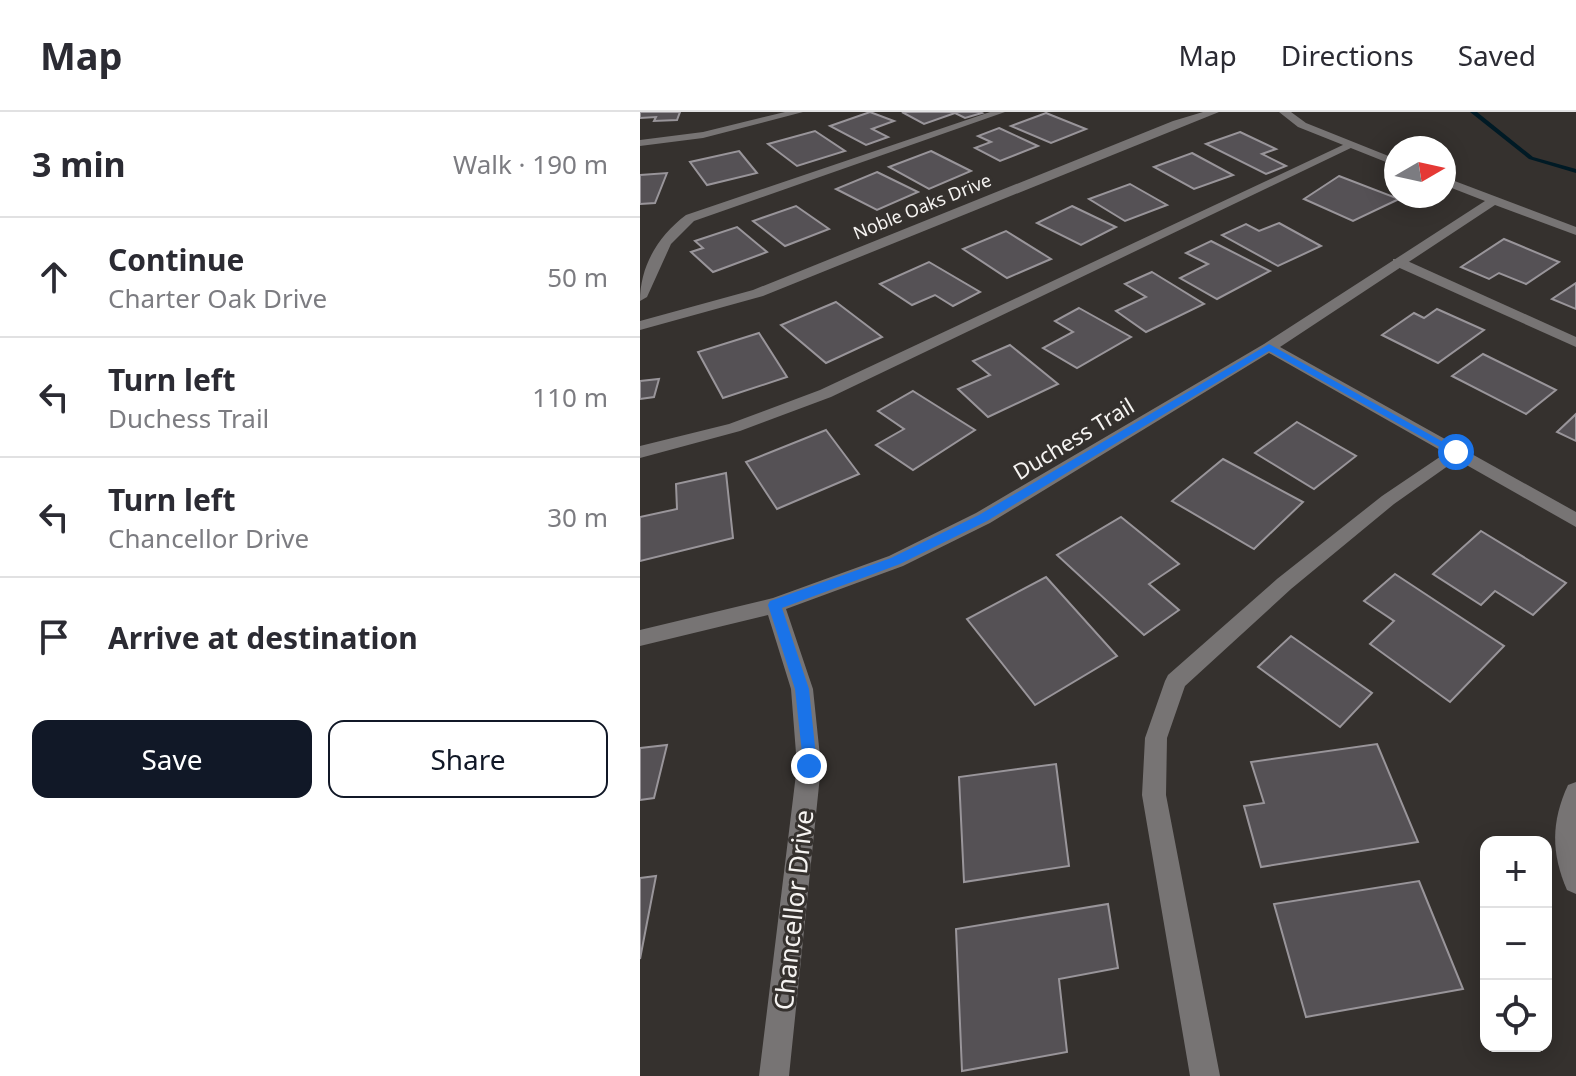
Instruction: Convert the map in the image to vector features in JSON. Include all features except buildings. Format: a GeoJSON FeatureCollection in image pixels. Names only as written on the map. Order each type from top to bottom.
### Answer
{"type":"FeatureCollection","features":[{"type":"Feature","properties":{"kind":"street"},"geometry":{"type":"LineString","coordinates":[[640,143],[703,135],[798,112]]}},
{"type":"Feature","properties":{"kind":"street"},"geometry":{"type":"LineString","coordinates":[[640,297],[666,239],[673,229],[690,218],[1000,112]]}},
{"type":"Feature","properties":{"kind":"street","name":"Noble Oaks Drive"},"geometry":{"type":"LineString","coordinates":[[640,326],[758,293],[1177,123],[1214,112]]}},
{"type":"Feature","properties":{"kind":"street"},"geometry":{"type":"LineString","coordinates":[[1284,112],[1302,125],[1384,159]]}},
{"type":"Feature","properties":{"kind":"street"},"geometry":{"type":"LineString","coordinates":[[640,452],[686,443],[784,412],[878,371],[1349,146]]}},
{"type":"Feature","properties":{"kind":"street"},"geometry":{"type":"LineString","coordinates":[[1456,186],[1576,231]]}},
{"type":"Feature","properties":{"kind":"street","name":"Duchess Trail"},"geometry":{"type":"LineString","coordinates":[[640,638],[775,605],[896,561],[983,518],[1269,347],[1494,200]]}},
{"type":"Feature","properties":{"kind":"street"},"geometry":{"type":"LineString","coordinates":[[1398,262],[1576,343]]}},
{"type":"Feature","properties":{"kind":"street"},"geometry":{"type":"LineString","coordinates":[[1269,347],[1576,520]]}},
{"type":"Feature","properties":{"kind":"street"},"geometry":{"type":"LineString","coordinates":[[1205,1076],[1154,795],[1156,738],[1176,681],[1284,584],[1388,500],[1456,452]]}},
{"type":"Feature","properties":{"kind":"street","name":"Chancellor Drive"},"geometry":{"type":"LineString","coordinates":[[774,1076],[809,766],[802,689],[775,605]]}},
{"type":"Feature","properties":{"kind":"street"},"geometry":{"type":"LineString","coordinates":[[1576,793],[1565,832],[1576,881]]}},
{"type":"Feature","properties":{"kind":"waterway"},"geometry":{"type":"LineString","coordinates":[[1473,112],[1531,158],[1576,171]]}},
{"type":"Feature","properties":{"kind":"route"},"geometry":{"type":"LineString","coordinates":[[809,766],[802,689],[775,605],[896,561],[983,518],[1269,347],[1456,452]]}}]}
